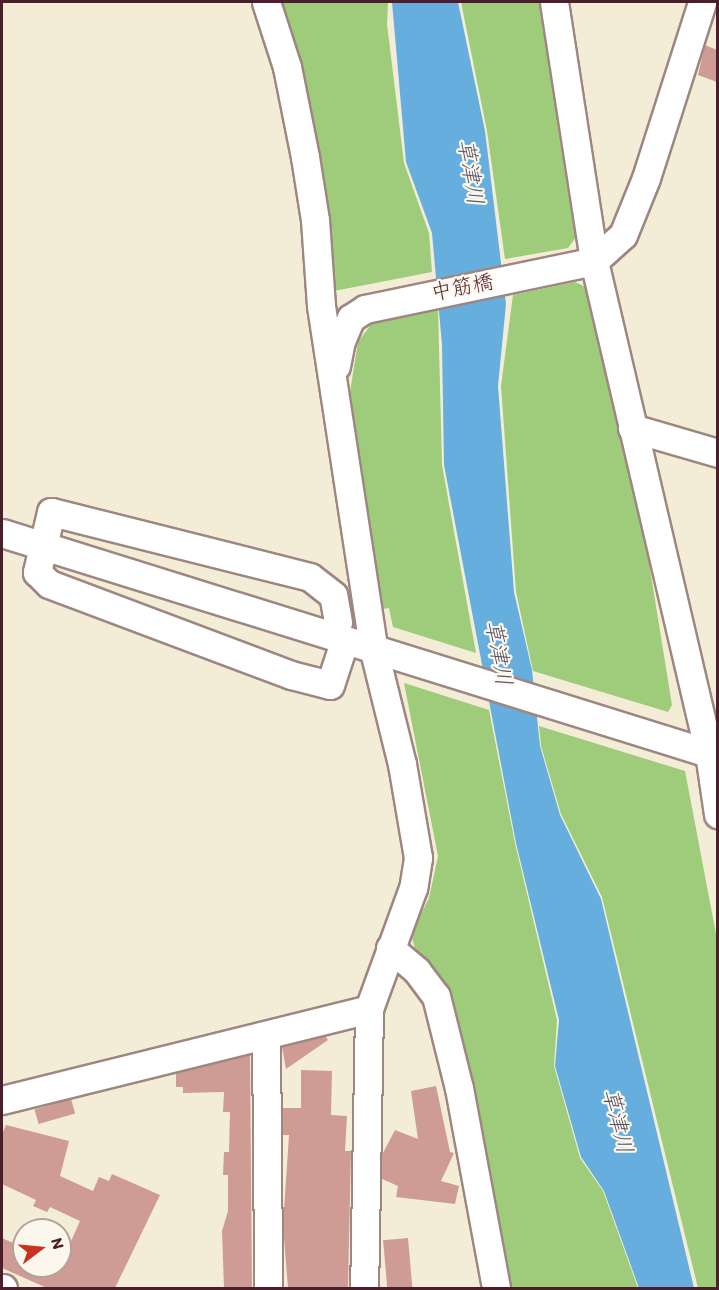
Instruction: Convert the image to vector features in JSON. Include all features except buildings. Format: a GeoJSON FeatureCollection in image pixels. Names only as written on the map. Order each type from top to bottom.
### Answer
{"type":"FeatureCollection","features":[{"type":"Feature","properties":{"kind":"street"},"geometry":{"type":"LineString","coordinates":[[266,2],[287,67],[305,157],[315,220],[321,306],[334,376],[373,647],[402,764],[418,858],[412,888],[369,1009],[364,1288]]}},
{"type":"Feature","properties":{"kind":"street"},"geometry":{"type":"LineString","coordinates":[[554,2],[584,73],[603,195]]}},
{"type":"Feature","properties":{"kind":"street"},"geometry":{"type":"LineString","coordinates":[[566,2],[566,32],[585,262],[637,427],[713,754],[717,814]]}},
{"type":"Feature","properties":{"kind":"street"},"geometry":{"type":"LineString","coordinates":[[585,262],[623,235],[646,178],[702,2]]}},
{"type":"Feature","properties":{"kind":"street","name":"中筋橋"},"geometry":{"type":"LineString","coordinates":[[334,376],[341,341],[351,318],[380,304],[585,262]]}},
{"type":"Feature","properties":{"kind":"street"},"geometry":{"type":"LineString","coordinates":[[637,427],[717,453]]}},
{"type":"Feature","properties":{"kind":"street"},"geometry":{"type":"LineString","coordinates":[[338,622],[333,595],[310,577],[51,512],[37,572],[49,584],[291,675],[330,685],[341,651]]}},
{"type":"Feature","properties":{"kind":"street"},"geometry":{"type":"LineString","coordinates":[[2,533],[713,754]]}},
{"type":"Feature","properties":{"kind":"street"},"geometry":{"type":"LineString","coordinates":[[390,948],[417,971],[436,996],[459,1088],[496,1288]]}},
{"type":"Feature","properties":{"kind":"street"},"geometry":{"type":"LineString","coordinates":[[2,1100],[369,1009]]}},
{"type":"Feature","properties":{"kind":"street"},"geometry":{"type":"LineString","coordinates":[[266,1035],[268,1288]]}},
{"type":"Feature","properties":{"kind":"green space"},"geometry":{"type":"Polygon","coordinates":[[[276,2],[388,2],[387,24],[404,163],[429,233],[432,272],[334,291],[329,287],[276,2]]]}},
{"type":"Feature","properties":{"kind":"green space"},"geometry":{"type":"Polygon","coordinates":[[[461,2],[546,2],[580,229],[575,229],[576,237],[568,248],[505,259],[487,131],[461,2]]]}},
{"type":"Feature","properties":{"kind":"green space"},"geometry":{"type":"Polygon","coordinates":[[[575,282],[584,286],[588,297],[593,296],[640,507],[672,705],[668,712],[533,671],[516,592],[501,386],[513,295],[575,282]]]}},
{"type":"Feature","properties":{"kind":"green space"},"geometry":{"type":"Polygon","coordinates":[[[438,308],[442,465],[476,653],[393,627],[389,608],[382,609],[349,398],[358,342],[372,323],[438,308]]]}},
{"type":"Feature","properties":{"kind":"green space"},"geometry":{"type":"Polygon","coordinates":[[[404,683],[489,710],[515,843],[557,1020],[554,1066],[580,1158],[603,1191],[638,1288],[505,1288],[413,956],[416,952],[411,934],[429,898],[438,856],[404,683]]]}},
{"type":"Feature","properties":{"kind":"green space"},"geometry":{"type":"Polygon","coordinates":[[[539,726],[685,771],[717,939],[717,1288],[698,1288],[602,897],[561,814],[541,746],[539,726]]]}},
{"type":"Feature","properties":{"kind":"water","name":"草津川"},"geometry":{"type":"Polygon","coordinates":[[[392,2],[458,2],[485,131],[506,304],[498,386],[514,592],[532,670],[540,746],[560,815],[601,899],[694,1288],[639,1288],[604,1191],[581,1157],[555,1066],[559,1020],[516,843],[444,465],[442,345],[432,233],[406,162],[392,2]]]}}]}
